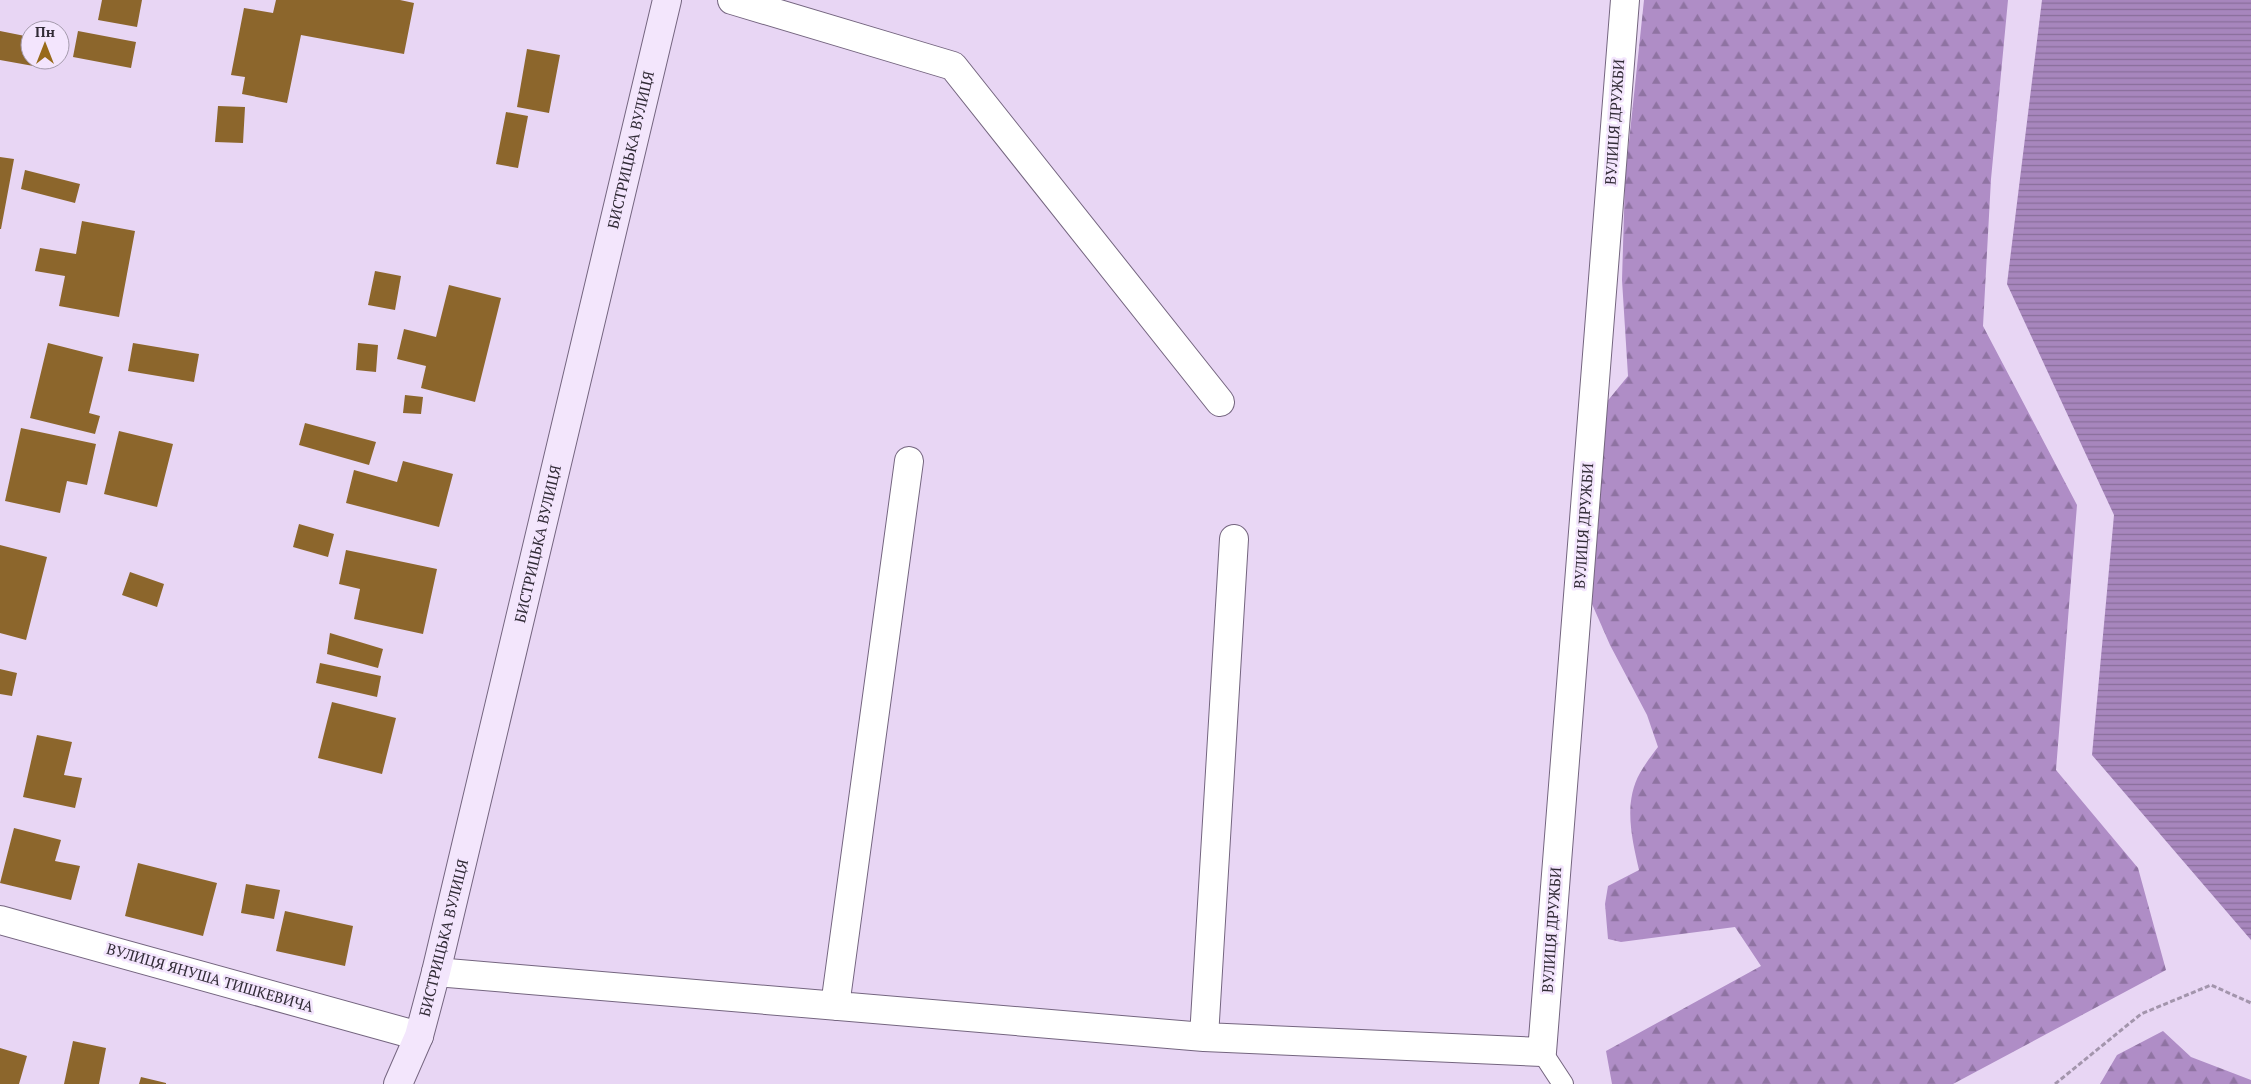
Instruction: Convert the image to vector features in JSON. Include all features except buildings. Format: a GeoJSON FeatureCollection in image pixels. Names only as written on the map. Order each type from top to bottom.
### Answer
{"type":"FeatureCollection","features":[{"type":"Feature","properties":{"kind":"street","name":"БИСТРИЦЬКА ВУЛИЦЯ"},"geometry":{"type":"LineString","coordinates":[[398,1084],[420,1036],[436,972],[666,0]]}},
{"type":"Feature","properties":{"kind":"street"},"geometry":{"type":"LineString","coordinates":[[732,0],[953,66],[1220,402]]}},
{"type":"Feature","properties":{"kind":"street","name":"ВУЛИЦЯ ДРУЖБИ"},"geometry":{"type":"LineString","coordinates":[[1542,1052],[1625,0]]}},
{"type":"Feature","properties":{"kind":"street"},"geometry":{"type":"LineString","coordinates":[[835,1006],[909,461]]}},
{"type":"Feature","properties":{"kind":"street"},"geometry":{"type":"LineString","coordinates":[[1204,1037],[1234,539]]}},
{"type":"Feature","properties":{"kind":"street","name":"ВУЛИЦЯ ЯНУША ТИШКЕВИЧА"},"geometry":{"type":"LineString","coordinates":[[0,920],[420,1036]]}},
{"type":"Feature","properties":{"kind":"street"},"geometry":{"type":"LineString","coordinates":[[436,972],[1204,1037],[1542,1052]]}},
{"type":"Feature","properties":{"kind":"lane"},"geometry":{"type":"LineString","coordinates":[[1542,1052],[1563,1084]]}},
{"type":"Feature","properties":{"kind":"path"},"geometry":{"type":"LineString","coordinates":[[2055,1084],[2140,1014],[2149,1010],[2211,985],[2251,1003]]}},
{"type":"Feature","properties":{"kind":"green space"},"geometry":{"type":"Polygon","coordinates":[[[1644,0],[2008,0],[1991,179],[1983,326],[2077,505],[2056,770],[2138,868],[2166,970],[1953,1084],[1612,1084],[1606,1051],[1761,966],[1735,927],[1621,942],[1608,939],[1605,904],[1608,886],[1639,870],[1630,821],[1632,796],[1640,773],[1658,747],[1647,715],[1610,645],[1592,604],[1605,404],[1628,376],[1622,280],[1625,180],[1644,0]]]}},
{"type":"Feature","properties":{"kind":"green space"},"geometry":{"type":"Polygon","coordinates":[[[2163,1031],[2191,1057],[2251,1080],[2251,1084],[2100,1084],[2117,1055],[2163,1031]]]}},
{"type":"Feature","properties":{"kind":"shaded area"},"geometry":{"type":"Polygon","coordinates":[[[2042,0],[2251,0],[2251,940],[2092,755],[2114,515],[2007,284],[2042,0]]]}}]}
